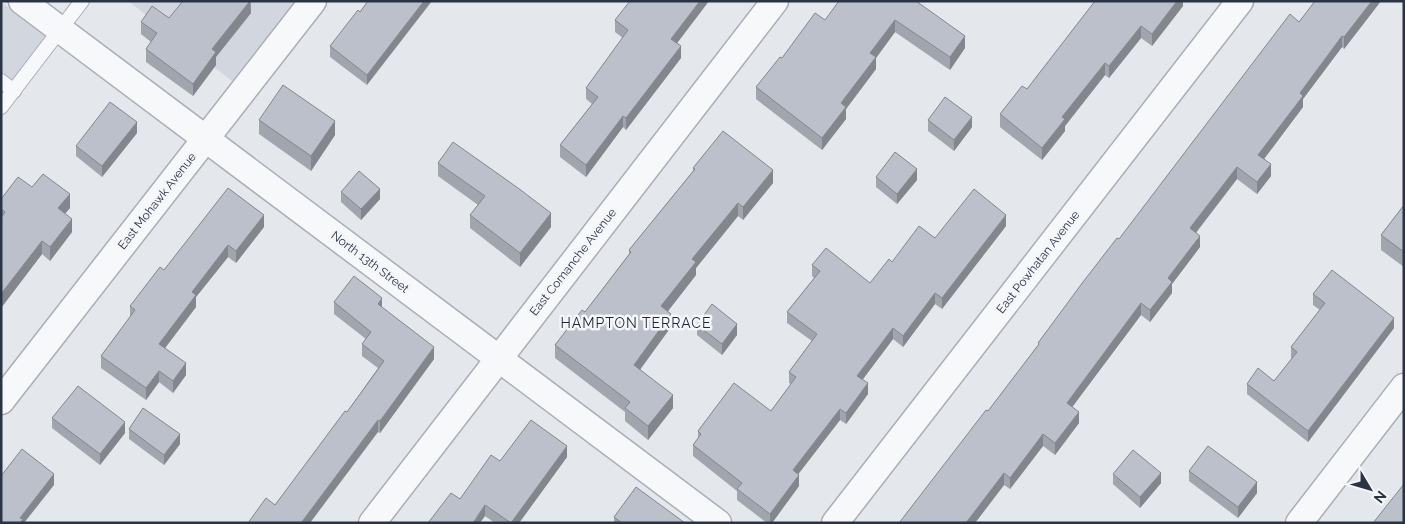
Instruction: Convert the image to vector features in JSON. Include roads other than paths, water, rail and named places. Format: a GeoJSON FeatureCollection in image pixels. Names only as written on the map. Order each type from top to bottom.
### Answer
{"type":"FeatureCollection","features":[{"type":"Feature","properties":{"kind":"street","name":"North 13th Street"},"geometry":{"type":"LineString","coordinates":[[22,1],[718,523]]}},
{"type":"Feature","properties":{"kind":"street","name":"East Mohawk Avenue"},"geometry":{"type":"LineString","coordinates":[[1,401],[313,1]]}},
{"type":"Feature","properties":{"kind":"street","name":"East Comanche Avenue"},"geometry":{"type":"LineString","coordinates":[[372,523],[775,1]]}},
{"type":"Feature","properties":{"kind":"street","name":"East Powhatan Avenue"},"geometry":{"type":"LineString","coordinates":[[836,523],[1240,1]]}},
{"type":"Feature","properties":{"kind":"street"},"geometry":{"type":"LineString","coordinates":[[1299,523],[1404,387]]}},
{"type":"Feature","properties":{"kind":"lane"},"geometry":{"type":"LineString","coordinates":[[1,107],[82,1]]}},
{"type":"Feature","properties":{"kind":"lane"},"geometry":{"type":"LineString","coordinates":[[1,81],[14,91]]}},
{"type":"Feature","properties":{"kind":"district","name":"HAMPTON TERRACE"},"geometry":{"type":"Point","coordinates":[636,323]}}]}
